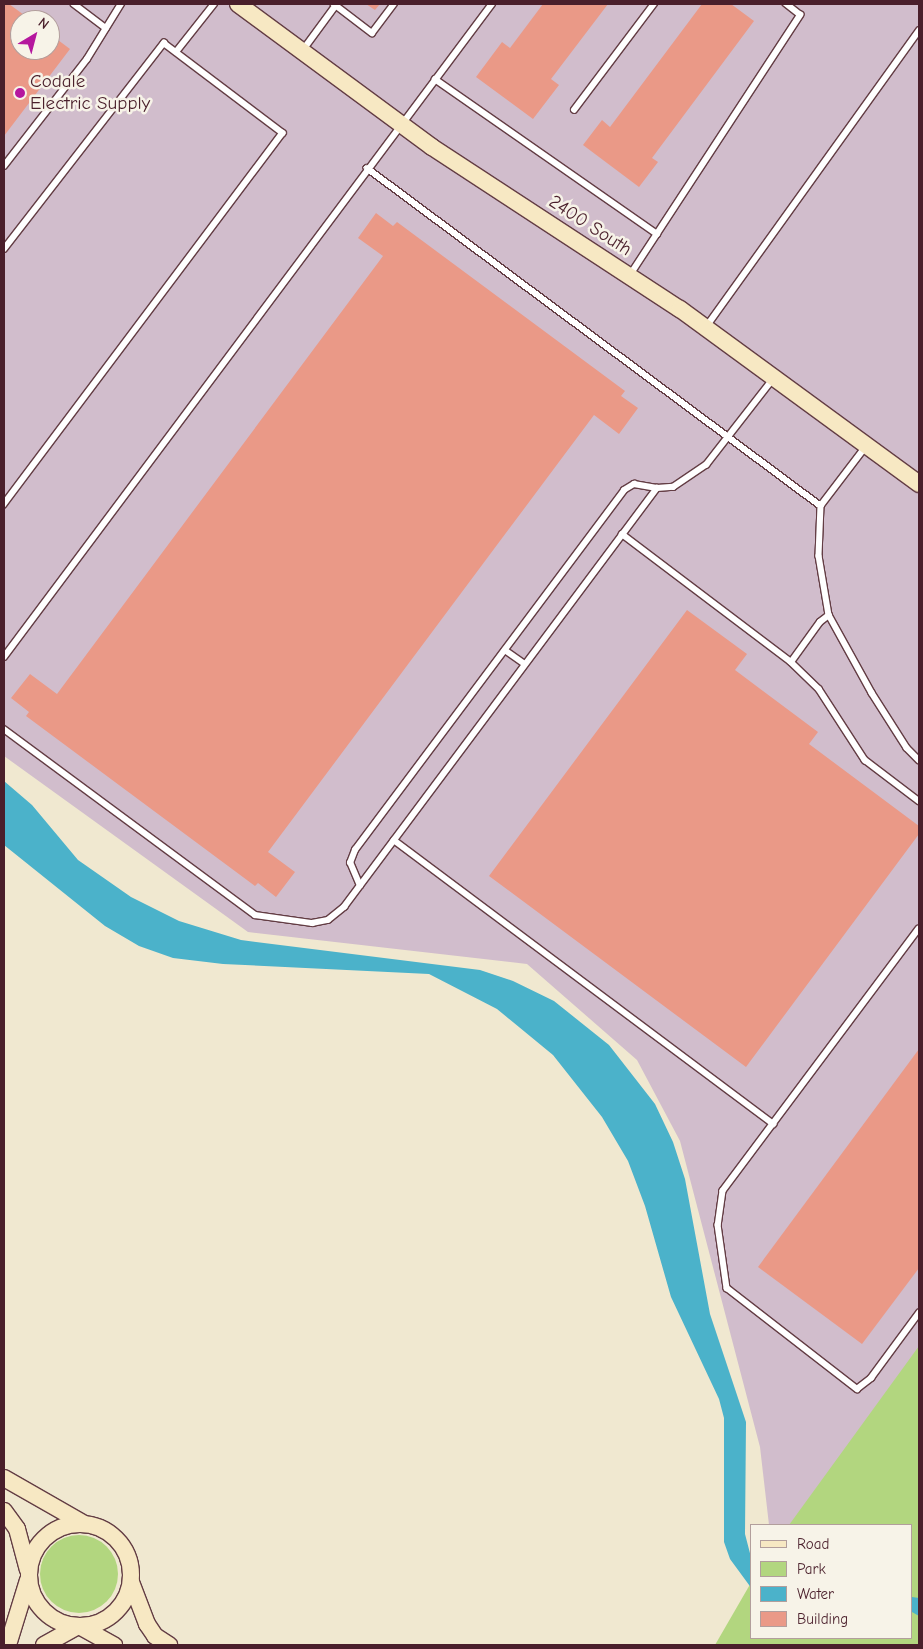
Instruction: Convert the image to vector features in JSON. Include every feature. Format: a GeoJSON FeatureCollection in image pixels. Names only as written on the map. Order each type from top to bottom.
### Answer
{"type":"FeatureCollection","features":[{"type":"Feature","properties":{"kind":"street","name":"2400 South"},"geometry":{"type":"LineString","coordinates":[[238,4],[401,124],[706,326],[919,484]]}},
{"type":"Feature","properties":{"kind":"street"},"geometry":{"type":"LineString","coordinates":[[4,1478],[83,1523]]}},
{"type":"Feature","properties":{"kind":"street"},"geometry":{"type":"LineString","coordinates":[[4,1511],[17,1528],[28,1576],[37,1604],[56,1621],[79,1627],[114,1645]]}},
{"type":"Feature","properties":{"kind":"street"},"geometry":{"type":"LineString","coordinates":[[8,1645],[34,1552],[46,1536],[64,1526],[92,1523],[117,1539],[131,1566],[131,1582],[125,1601],[111,1617],[79,1627],[44,1645]]}},
{"type":"Feature","properties":{"kind":"street"},"geometry":{"type":"LineString","coordinates":[[131,1582],[147,1624],[155,1636],[170,1645]]}},
{"type":"Feature","properties":{"kind":"lane"},"geometry":{"type":"LineString","coordinates":[[74,4],[106,28]]}},
{"type":"Feature","properties":{"kind":"lane"},"geometry":{"type":"LineString","coordinates":[[4,166],[87,59],[121,4]]}},
{"type":"Feature","properties":{"kind":"lane"},"geometry":{"type":"LineString","coordinates":[[176,52],[214,4]]}},
{"type":"Feature","properties":{"kind":"lane"},"geometry":{"type":"LineString","coordinates":[[302,52],[335,4],[372,33],[394,4]]}},
{"type":"Feature","properties":{"kind":"lane"},"geometry":{"type":"LineString","coordinates":[[4,657],[367,168],[492,4]]}},
{"type":"Feature","properties":{"kind":"lane"},"geometry":{"type":"LineString","coordinates":[[574,110],[654,4]]}},
{"type":"Feature","properties":{"kind":"lane"},"geometry":{"type":"LineString","coordinates":[[630,275],[800,15],[786,4]]}},
{"type":"Feature","properties":{"kind":"lane"},"geometry":{"type":"LineString","coordinates":[[706,326],[919,31]]}},
{"type":"Feature","properties":{"kind":"lane"},"geometry":{"type":"LineString","coordinates":[[4,249],[164,43],[283,133],[4,505]]}},
{"type":"Feature","properties":{"kind":"lane"},"geometry":{"type":"LineString","coordinates":[[435,79],[657,234]]}},
{"type":"Feature","properties":{"kind":"lane"},"geometry":{"type":"LineString","coordinates":[[367,168],[821,506]]}},
{"type":"Feature","properties":{"kind":"lane"},"geometry":{"type":"LineString","coordinates":[[360,886],[350,863],[355,850],[624,490],[634,484],[657,488],[673,487],[690,478],[706,465],[774,377]]}},
{"type":"Feature","properties":{"kind":"lane"},"geometry":{"type":"LineString","coordinates":[[868,446],[821,506],[819,556],[829,615],[872,693],[907,748],[919,760]]}},
{"type":"Feature","properties":{"kind":"lane"},"geometry":{"type":"LineString","coordinates":[[4,729],[255,915],[312,923],[328,920],[344,907],[360,886],[657,488]]}},
{"type":"Feature","properties":{"kind":"lane"},"geometry":{"type":"LineString","coordinates":[[622,534],[791,662],[819,689],[865,760],[919,801]]}},
{"type":"Feature","properties":{"kind":"lane"},"geometry":{"type":"LineString","coordinates":[[791,662],[820,622],[829,615]]}},
{"type":"Feature","properties":{"kind":"lane"},"geometry":{"type":"LineString","coordinates":[[505,650],[525,664]]}},
{"type":"Feature","properties":{"kind":"lane"},"geometry":{"type":"LineString","coordinates":[[394,840],[773,1124]]}},
{"type":"Feature","properties":{"kind":"lane"},"geometry":{"type":"LineString","coordinates":[[919,929],[723,1191],[718,1225],[728,1288],[857,1389],[871,1378],[919,1314]]}},
{"type":"Feature","properties":{"kind":"shaded area"},"geometry":{"type":"Polygon","coordinates":[[[4,4],[919,4],[919,1360],[799,1524],[769,1524],[760,1447],[680,1141],[637,1060],[527,964],[248,932],[4,756],[4,4]]]}},
{"type":"Feature","properties":{"kind":"green space"},"geometry":{"type":"Polygon","coordinates":[[[919,1346],[919,1645],[715,1645],[750,1584],[750,1639],[913,1639],[913,1524],[790,1524],[919,1346]]]}},
{"type":"Feature","properties":{"kind":"green space"},"geometry":{"type":"Polygon","coordinates":[[[79,1535],[94,1538],[107,1546],[115,1559],[118,1574],[115,1589],[107,1602],[94,1610],[79,1613],[64,1610],[51,1602],[43,1589],[40,1574],[43,1559],[51,1546],[64,1538],[79,1535]]]}},
{"type":"Feature","properties":{"kind":"water"},"geometry":{"type":"Polygon","coordinates":[[[4,781],[32,805],[78,860],[131,897],[179,921],[241,940],[480,970],[513,981],[554,1001],[609,1045],[655,1104],[673,1142],[685,1179],[710,1314],[746,1422],[745,1534],[750,1553],[750,1586],[730,1559],[724,1542],[724,1418],[719,1399],[671,1297],[645,1206],[628,1161],[602,1117],[553,1055],[497,1009],[429,974],[223,964],[173,958],[139,946],[105,926],[4,845],[4,781]]]}},
{"type":"Feature","properties":{"kind":"water"},"geometry":{"type":"Polygon","coordinates":[[[913,1597],[919,1598],[919,1616],[913,1613],[913,1597]]]}},
{"type":"Feature","properties":{"kind":"building","name":"Codale Electric Supply"},"geometry":{"type":"Polygon","coordinates":[[[4,4],[9,4],[17,10],[10,10],[10,60],[60,60],[60,42],[70,49],[4,136],[4,4]]]}},
{"type":"Feature","properties":{"kind":"building"},"geometry":{"type":"Polygon","coordinates":[[[366,4],[380,4],[375,10],[366,4]]]}},
{"type":"Feature","properties":{"kind":"building"},"geometry":{"type":"Polygon","coordinates":[[[543,4],[608,4],[551,79],[559,85],[533,119],[476,77],[502,42],[510,48],[543,4]]]}},
{"type":"Feature","properties":{"kind":"building"},"geometry":{"type":"Polygon","coordinates":[[[702,4],[731,4],[754,21],[652,158],[658,162],[639,187],[583,145],[602,120],[610,127],[702,4]]]}},
{"type":"Feature","properties":{"kind":"building"},"geometry":{"type":"Polygon","coordinates":[[[376,213],[393,226],[397,222],[625,391],[621,396],[638,408],[619,434],[594,415],[268,852],[295,872],[276,897],[258,883],[255,886],[26,716],[29,712],[11,698],[30,674],[57,694],[383,256],[358,238],[376,213]]]}},
{"type":"Feature","properties":{"kind":"building"},"geometry":{"type":"Polygon","coordinates":[[[687,610],[747,654],[735,670],[818,732],[809,744],[919,826],[919,834],[746,1067],[489,876],[687,610]]]}},
{"type":"Feature","properties":{"kind":"building"},"geometry":{"type":"Polygon","coordinates":[[[919,1049],[919,1268],[862,1344],[758,1267],[919,1049]]]}},
{"type":"Feature","properties":{"kind":"place","name":"Codale Electric Supply"},"geometry":{"type":"Point","coordinates":[20,93]}}]}
